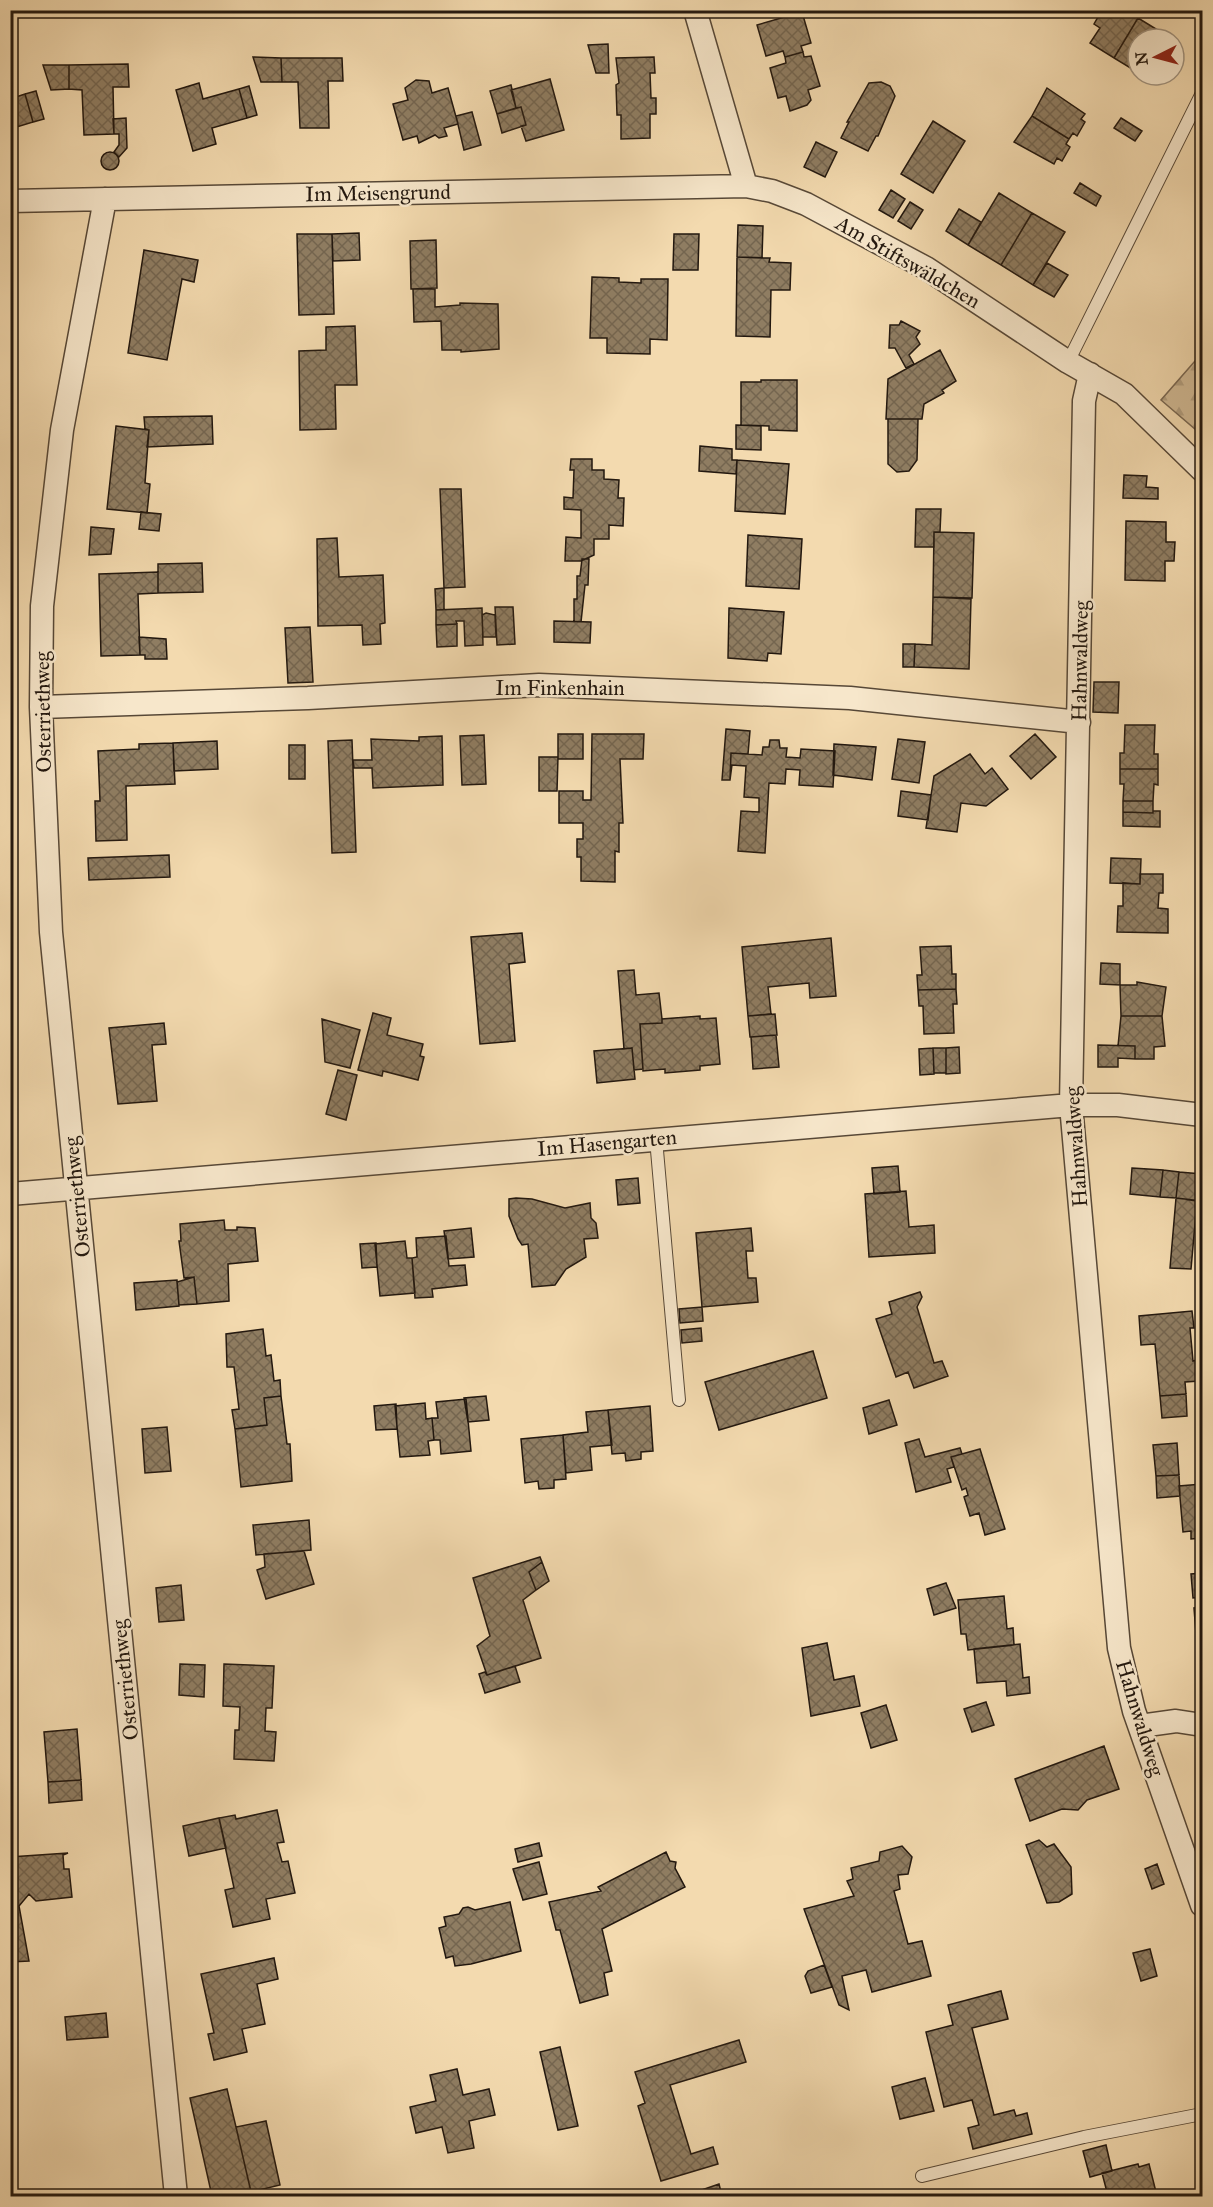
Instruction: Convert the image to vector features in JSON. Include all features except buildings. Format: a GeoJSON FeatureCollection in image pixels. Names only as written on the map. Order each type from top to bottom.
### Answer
{"type":"FeatureCollection","features":[{"type":"Feature","properties":{"kind":"street"},"geometry":{"type":"LineString","coordinates":[[695,10],[746,186]]}},
{"type":"Feature","properties":{"kind":"street","name":"Im Meisengrund"},"geometry":{"type":"LineString","coordinates":[[10,201],[746,186]]}},
{"type":"Feature","properties":{"kind":"street","name":"Am Stiftswäldchen"},"geometry":{"type":"LineString","coordinates":[[746,186],[772,191],[806,204],[926,268],[1068,362],[1124,394],[1203,470]]}},
{"type":"Feature","properties":{"kind":"street","name":"Osterriethweg"},"geometry":{"type":"LineString","coordinates":[[105,199],[62,430],[42,606],[41,707],[51,932],[176,2196]]}},
{"type":"Feature","properties":{"kind":"street","name":"Hahnwaldweg"},"geometry":{"type":"LineString","coordinates":[[1090,374],[1084,400],[1071,1105],[1119,1648],[1124,1676],[1140,1726],[1203,1905]]}},
{"type":"Feature","properties":{"kind":"street","name":"Im Finkenhain"},"geometry":{"type":"LineString","coordinates":[[41,707],[308,698],[539,686],[850,698],[1078,722]]}},
{"type":"Feature","properties":{"kind":"street","name":"Im Hasengarten"},"geometry":{"type":"LineString","coordinates":[[10,1194],[1071,1105],[1118,1105],[1203,1115]]}},
{"type":"Feature","properties":{"kind":"street"},"geometry":{"type":"LineString","coordinates":[[1140,1726],[1176,1721],[1203,1725]]}},
{"type":"Feature","properties":{"kind":"lane"},"geometry":{"type":"LineString","coordinates":[[1068,362],[1203,93]]}},
{"type":"Feature","properties":{"kind":"lane"},"geometry":{"type":"LineString","coordinates":[[656,1139],[679,1400]]}},
{"type":"Feature","properties":{"kind":"lane"},"geometry":{"type":"LineString","coordinates":[[922,2176],[1084,2137],[1203,2114]]}},
{"type":"Feature","properties":{"kind":"green space"},"geometry":{"type":"Polygon","coordinates":[[[1202,353],[1202,435],[1161,400],[1202,353]]]}}]}
